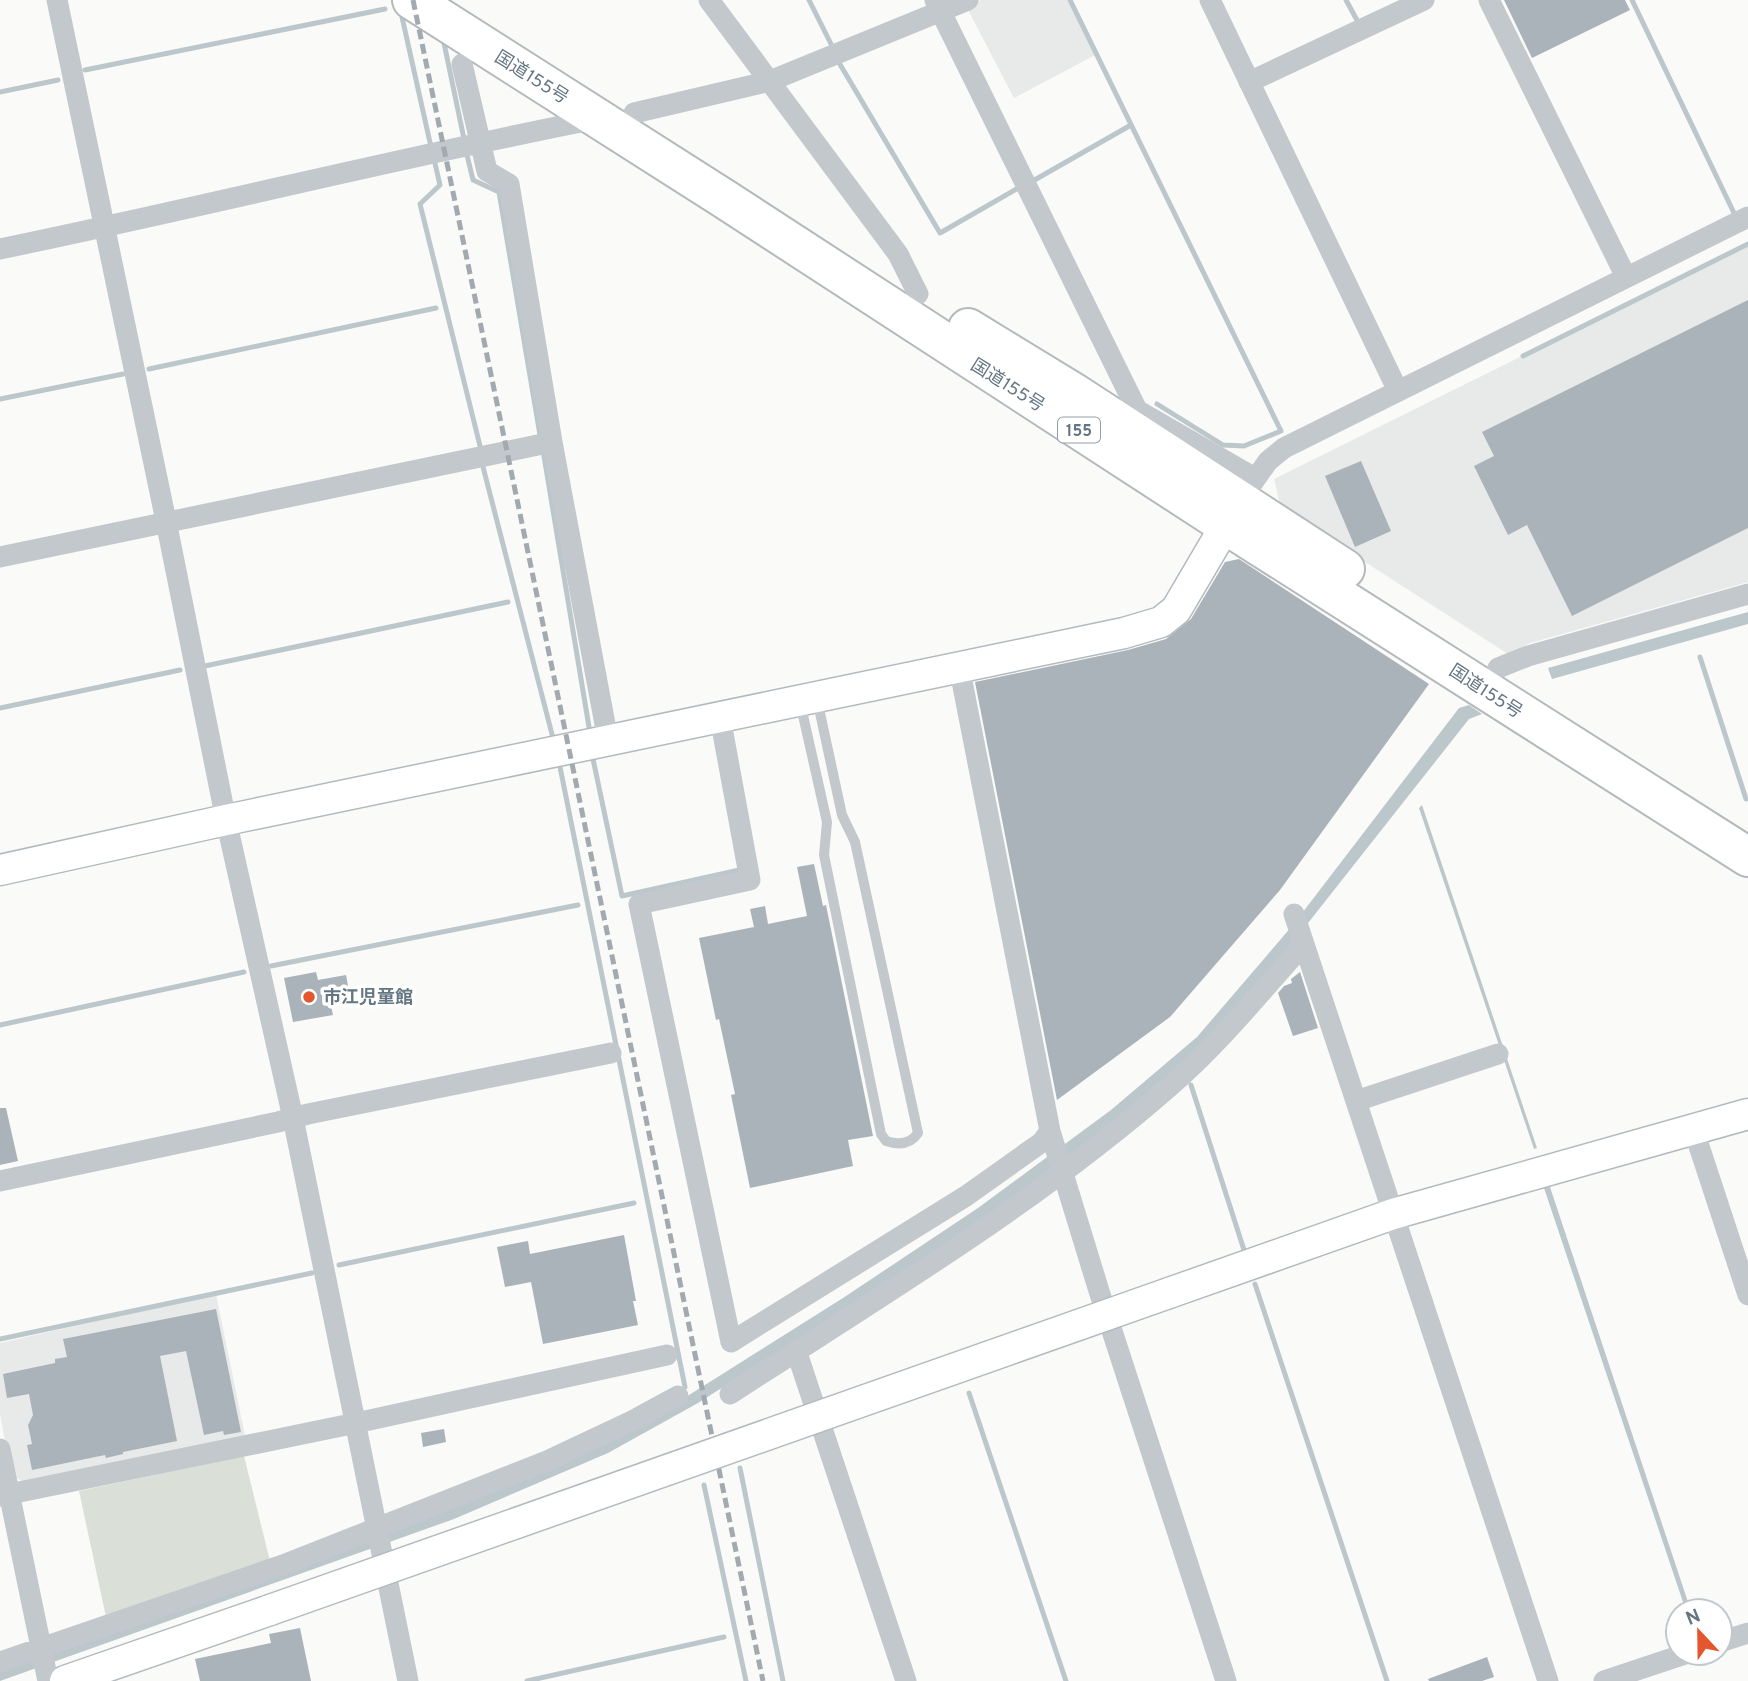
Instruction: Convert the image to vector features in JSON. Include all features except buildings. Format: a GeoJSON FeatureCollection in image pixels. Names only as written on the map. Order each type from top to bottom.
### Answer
{"type":"FeatureCollection","features":[{"type":"Feature","properties":{"kind":"highway","name":"国道155号"},"geometry":{"type":"LineString","coordinates":[[412,0],[616,116],[918,294],[1748,829]]}},
{"type":"Feature","properties":{"kind":"highway","name":"国道155号"},"geometry":{"type":"LineString","coordinates":[[461,0],[616,116],[1240,502],[1748,857]]}},
{"type":"Feature","properties":{"kind":"street"},"geometry":{"type":"LineString","coordinates":[[57,0],[226,820],[293,1118],[408,1681]]}},
{"type":"Feature","properties":{"kind":"street"},"geometry":{"type":"LineString","coordinates":[[709,0],[898,254],[918,294]]}},
{"type":"Feature","properties":{"kind":"street"},"geometry":{"type":"LineString","coordinates":[[0,249],[105,228],[480,142],[616,116],[770,81],[938,6],[968,0]]}},
{"type":"Feature","properties":{"kind":"street"},"geometry":{"type":"LineString","coordinates":[[1210,0],[1398,391]]}},
{"type":"Feature","properties":{"kind":"street"},"geometry":{"type":"LineString","coordinates":[[1249,82],[1424,0]]}},
{"type":"Feature","properties":{"kind":"street"},"geometry":{"type":"LineString","coordinates":[[1489,0],[1626,277]]}},
{"type":"Feature","properties":{"kind":"street"},"geometry":{"type":"LineString","coordinates":[[938,6],[1138,410],[1240,502]]}},
{"type":"Feature","properties":{"kind":"street"},"geometry":{"type":"LineString","coordinates":[[462,64],[487,171],[509,184],[552,442],[608,740]]}},
{"type":"Feature","properties":{"kind":"street"},"geometry":{"type":"LineString","coordinates":[[0,870],[226,820],[1124,633],[1161,622],[1176,610],[1240,502],[1268,461],[1284,448],[1748,217]]}},
{"type":"Feature","properties":{"kind":"street"},"geometry":{"type":"LineString","coordinates":[[0,556],[552,442]]}},
{"type":"Feature","properties":{"kind":"street"},"geometry":{"type":"LineString","coordinates":[[1498,668],[1528,656],[1748,594]]}},
{"type":"Feature","properties":{"kind":"street"},"geometry":{"type":"LineString","coordinates":[[959,666],[1050,1131],[1226,1681]]}},
{"type":"Feature","properties":{"kind":"street"},"geometry":{"type":"LineString","coordinates":[[720,717],[750,880],[639,904],[731,1342],[966,1196],[1042,1142],[1050,1131]]}},
{"type":"Feature","properties":{"kind":"street"},"geometry":{"type":"LineString","coordinates":[[730,1394],[1006,1215],[1170,1087],[1233,1024],[1299,929],[1548,1681]]}},
{"type":"Feature","properties":{"kind":"street"},"geometry":{"type":"LineString","coordinates":[[0,1181],[611,1053]]}},
{"type":"Feature","properties":{"kind":"street"},"geometry":{"type":"LineString","coordinates":[[1356,1101],[1498,1054]]}},
{"type":"Feature","properties":{"kind":"street"},"geometry":{"type":"LineString","coordinates":[[0,1662],[48,1667],[270,1610],[1393,1214],[1748,1114]]}},
{"type":"Feature","properties":{"kind":"street"},"geometry":{"type":"LineString","coordinates":[[1694,1131],[1748,1295]]}},
{"type":"Feature","properties":{"kind":"street"},"geometry":{"type":"LineString","coordinates":[[796,1350],[906,1681]]}},
{"type":"Feature","properties":{"kind":"street"},"geometry":{"type":"LineString","coordinates":[[5,1495],[356,1423],[667,1355]]}},
{"type":"Feature","properties":{"kind":"street"},"geometry":{"type":"LineString","coordinates":[[48,1667],[283,1565],[379,1535],[547,1461],[678,1396]]}},
{"type":"Feature","properties":{"kind":"street"},"geometry":{"type":"LineString","coordinates":[[0,1449],[5,1495],[48,1667]]}},
{"type":"Feature","properties":{"kind":"street"},"geometry":{"type":"LineString","coordinates":[[1604,1681],[1664,1661]]}},
{"type":"Feature","properties":{"kind":"lane"},"geometry":{"type":"LineString","coordinates":[[808,698],[842,815],[855,842],[918,1133],[914,1139],[906,1142],[896,1144],[886,1141],[881,1134],[824,855],[827,822],[808,698]]}},
{"type":"Feature","properties":{"kind":"shaded area"},"geometry":{"type":"Polygon","coordinates":[[[981,0],[1070,0],[1097,54],[1014,98],[966,6],[981,0]]]}},
{"type":"Feature","properties":{"kind":"shaded area"},"geometry":{"type":"Polygon","coordinates":[[[1748,244],[1748,582],[1530,643],[1508,654],[1281,508],[1274,479],[1748,244]]]}},
{"type":"Feature","properties":{"kind":"shaded area"},"geometry":{"type":"Polygon","coordinates":[[[1748,612],[1748,624],[1552,679],[1548,668],[1748,612]]]}},
{"type":"Feature","properties":{"kind":"shaded area"},"geometry":{"type":"Polygon","coordinates":[[[1469,705],[1482,714],[1469,719],[1297,937],[1213,1036],[1114,1122],[983,1219],[698,1403],[608,1453],[454,1519],[0,1681],[0,1669],[659,1414],[843,1298],[978,1208],[1111,1110],[1197,1037],[1293,925],[1459,708],[1469,705]]]}},
{"type":"Feature","properties":{"kind":"shaded area"},"geometry":{"type":"Polygon","coordinates":[[[1422,805],[1537,1148],[1534,1149],[1419,808],[1422,805]]]}},
{"type":"Feature","properties":{"kind":"shaded area"},"geometry":{"type":"Polygon","coordinates":[[[1548,1181],[1686,1597],[1681,1597],[1542,1182],[1548,1181]]]}},
{"type":"Feature","properties":{"kind":"shaded area"},"geometry":{"type":"Polygon","coordinates":[[[216,1294],[245,1436],[23,1482],[11,1474],[0,1414],[0,1343],[216,1294]]]}},
{"type":"Feature","properties":{"kind":"shaded area"},"geometry":{"type":"Polygon","coordinates":[[[244,1456],[270,1561],[106,1617],[79,1491],[244,1456]]]}},
{"type":"Feature","properties":{"kind":"waterway"},"geometry":{"type":"LineString","coordinates":[[809,0],[834,50]]}},
{"type":"Feature","properties":{"kind":"waterway"},"geometry":{"type":"LineString","coordinates":[[1070,0],[1281,431],[1244,446],[1223,445],[1157,404]]}},
{"type":"Feature","properties":{"kind":"waterway"},"geometry":{"type":"LineString","coordinates":[[1346,0],[1358,22]]}},
{"type":"Feature","properties":{"kind":"waterway"},"geometry":{"type":"LineString","coordinates":[[1632,0],[1734,213]]}},
{"type":"Feature","properties":{"kind":"waterway"},"geometry":{"type":"LineString","coordinates":[[85,70],[385,9]]}},
{"type":"Feature","properties":{"kind":"waterway"},"geometry":{"type":"LineString","coordinates":[[402,17],[431,147]]}},
{"type":"Feature","properties":{"kind":"waterway"},"geometry":{"type":"LineString","coordinates":[[444,43],[464,139]]}},
{"type":"Feature","properties":{"kind":"waterway"},"geometry":{"type":"LineString","coordinates":[[838,61],[940,233],[1020,187]]}},
{"type":"Feature","properties":{"kind":"waterway"},"geometry":{"type":"LineString","coordinates":[[0,92],[58,80]]}},
{"type":"Feature","properties":{"kind":"waterway"},"geometry":{"type":"LineString","coordinates":[[1031,182],[1131,125]]}},
{"type":"Feature","properties":{"kind":"waterway"},"geometry":{"type":"LineString","coordinates":[[467,155],[473,180],[499,192],[540,435]]}},
{"type":"Feature","properties":{"kind":"waterway"},"geometry":{"type":"LineString","coordinates":[[434,159],[440,185],[420,204],[481,450]]}},
{"type":"Feature","properties":{"kind":"waterway"},"geometry":{"type":"LineString","coordinates":[[1523,356],[1748,244]]}},
{"type":"Feature","properties":{"kind":"waterway"},"geometry":{"type":"LineString","coordinates":[[149,369],[436,308]]}},
{"type":"Feature","properties":{"kind":"waterway"},"geometry":{"type":"LineString","coordinates":[[0,399],[123,374]]}},
{"type":"Feature","properties":{"kind":"waterway"},"geometry":{"type":"LineString","coordinates":[[543,450],[590,733]]}},
{"type":"Feature","properties":{"kind":"waterway"},"geometry":{"type":"LineString","coordinates":[[482,463],[554,742]]}},
{"type":"Feature","properties":{"kind":"waterway"},"geometry":{"type":"LineString","coordinates":[[205,666],[508,602]]}},
{"type":"Feature","properties":{"kind":"waterway"},"geometry":{"type":"LineString","coordinates":[[1700,657],[1746,799]]}},
{"type":"Feature","properties":{"kind":"waterway"},"geometry":{"type":"LineString","coordinates":[[0,708],[180,670]]}},
{"type":"Feature","properties":{"kind":"waterway"},"geometry":{"type":"LineString","coordinates":[[593,759],[622,896],[744,869]]}},
{"type":"Feature","properties":{"kind":"waterway"},"geometry":{"type":"LineString","coordinates":[[560,767],[685,1387]]}},
{"type":"Feature","properties":{"kind":"waterway"},"geometry":{"type":"LineString","coordinates":[[271,966],[578,905]]}},
{"type":"Feature","properties":{"kind":"waterway"},"geometry":{"type":"LineString","coordinates":[[0,1025],[244,972]]}},
{"type":"Feature","properties":{"kind":"waterway"},"geometry":{"type":"LineString","coordinates":[[1191,1085],[1244,1250]]}},
{"type":"Feature","properties":{"kind":"waterway"},"geometry":{"type":"LineString","coordinates":[[339,1265],[634,1203]]}},
{"type":"Feature","properties":{"kind":"waterway"},"geometry":{"type":"LineString","coordinates":[[0,1339],[312,1273]]}},
{"type":"Feature","properties":{"kind":"waterway"},"geometry":{"type":"LineString","coordinates":[[1255,1284],[1387,1681]]}},
{"type":"Feature","properties":{"kind":"waterway"},"geometry":{"type":"LineString","coordinates":[[969,1393],[1066,1681]]}},
{"type":"Feature","properties":{"kind":"waterway"},"geometry":{"type":"LineString","coordinates":[[740,1468],[783,1681]]}},
{"type":"Feature","properties":{"kind":"waterway"},"geometry":{"type":"LineString","coordinates":[[704,1485],[746,1681]]}},
{"type":"Feature","properties":{"kind":"waterway"},"geometry":{"type":"LineString","coordinates":[[527,1681],[724,1637]]}},
{"type":"Feature","properties":{"kind":"railway"},"geometry":{"type":"LineString","coordinates":[[413,0],[763,1681]]}},
{"type":"Feature","properties":{"kind":"place","name":"市江児童館"},"geometry":{"type":"Point","coordinates":[309,997]}}]}
